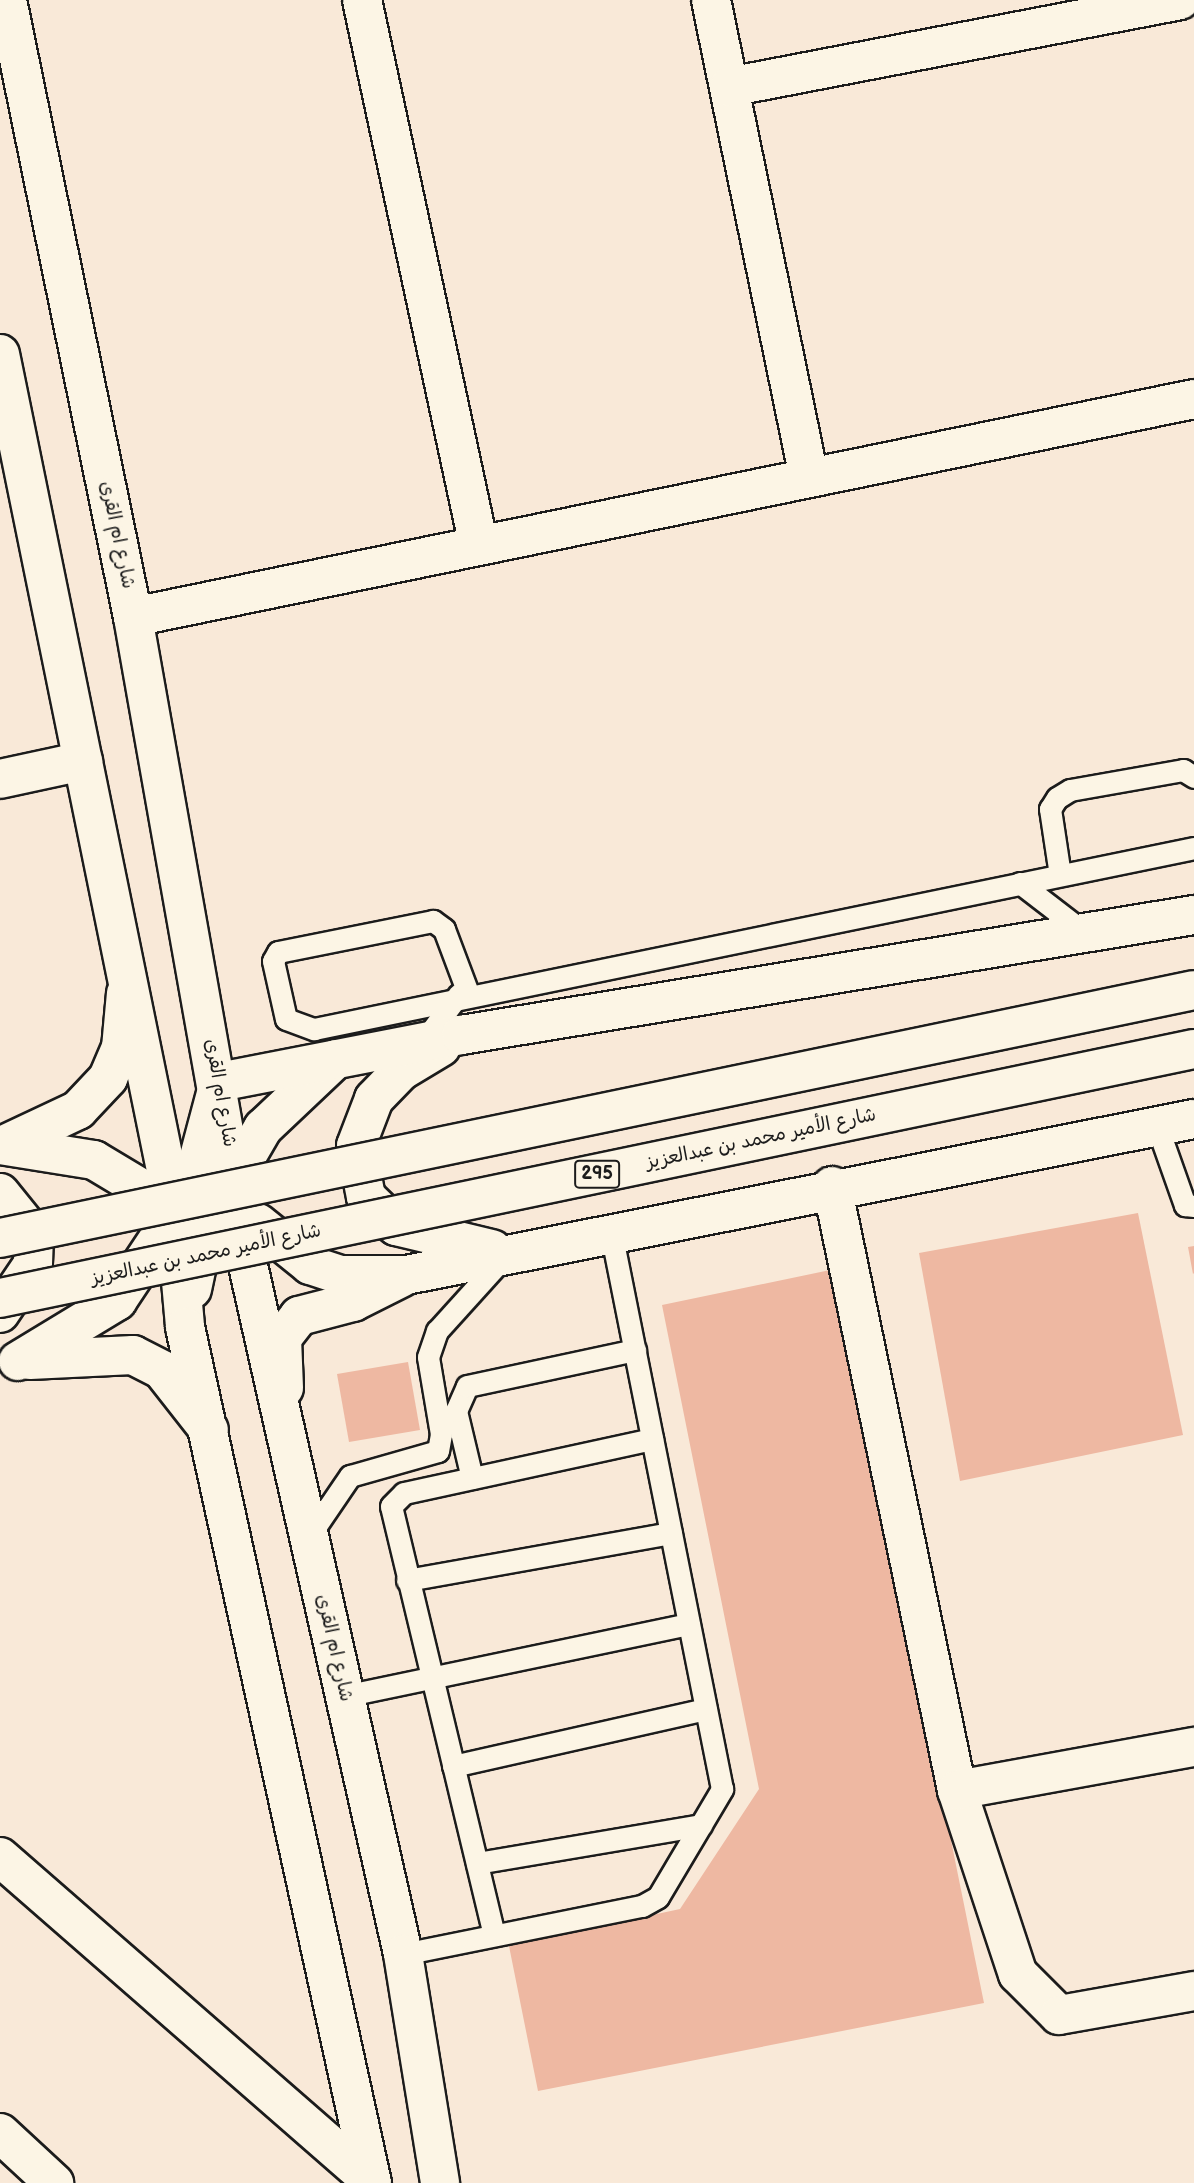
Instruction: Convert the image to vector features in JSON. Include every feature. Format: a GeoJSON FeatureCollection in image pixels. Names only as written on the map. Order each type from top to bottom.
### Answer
{"type":"FeatureCollection","features":[{"type":"Feature","properties":{"kind":"street","name":"شارع ام القرى"},"geometry":{"type":"LineString","coordinates":[[7,0],[133,617],[219,1082],[233,1192],[403,1954],[428,2081],[443,2177]]}},
{"type":"Feature","properties":{"kind":"street"},"geometry":{"type":"LineString","coordinates":[[362,0],[479,546]]}},
{"type":"Feature","properties":{"kind":"street"},"geometry":{"type":"LineString","coordinates":[[711,0],[809,478]]}},
{"type":"Feature","properties":{"kind":"street"},"geometry":{"type":"LineString","coordinates":[[729,87],[1107,7],[1180,0]]}},
{"type":"Feature","properties":{"kind":"street"},"geometry":{"type":"LineString","coordinates":[[0,354],[174,1214],[185,1327],[217,1455],[372,2182]]}},
{"type":"Feature","properties":{"kind":"street"},"geometry":{"type":"LineString","coordinates":[[133,617],[1194,399]]}},
{"type":"Feature","properties":{"kind":"street"},"geometry":{"type":"LineString","coordinates":[[0,779],[83,761]]}},
{"type":"Feature","properties":{"kind":"street"},"geometry":{"type":"LineString","coordinates":[[9,1363],[117,1301],[174,1214],[198,1161],[219,1082],[461,1035],[1194,915]]}},
{"type":"Feature","properties":{"kind":"street"},"geometry":{"type":"LineString","coordinates":[[3,1144],[78,1110],[108,1078],[121,1048],[128,978]]}},
{"type":"Feature","properties":{"kind":"street"},"geometry":{"type":"LineString","coordinates":[[0,1238],[1194,990]]}},
{"type":"Feature","properties":{"kind":"street"},"geometry":{"type":"LineString","coordinates":[[461,1035],[401,1071],[374,1099],[356,1146],[366,1198],[396,1226],[509,1253]]}},
{"type":"Feature","properties":{"kind":"street","name":"شارع الأمير محمد بن عبدالعزيز"},"geometry":{"type":"LineString","coordinates":[[0,1298],[1194,1049]]}},
{"type":"Feature","properties":{"kind":"street"},"geometry":{"type":"LineString","coordinates":[[185,1327],[202,1240],[233,1192],[263,1128],[336,1059]]}},
{"type":"Feature","properties":{"kind":"street"},"geometry":{"type":"LineString","coordinates":[[148,1081],[198,1161],[310,1265],[341,1275],[406,1275],[832,1186],[1194,1119]]}},
{"type":"Feature","properties":{"kind":"street"},"geometry":{"type":"LineString","coordinates":[[3,1144],[94,1160],[174,1214],[230,1265],[256,1304]]}},
{"type":"Feature","properties":{"kind":"street"},"geometry":{"type":"LineString","coordinates":[[832,1186],[957,1790],[1018,1974],[1059,2015],[1194,1991]]}},
{"type":"Feature","properties":{"kind":"street"},"geometry":{"type":"LineString","coordinates":[[0,1193],[34,1235],[33,1264],[0,1313]]}},
{"type":"Feature","properties":{"kind":"street"},"geometry":{"type":"LineString","coordinates":[[287,1440],[282,1338],[299,1316],[353,1302],[406,1275]]}},
{"type":"Feature","properties":{"kind":"street"},"geometry":{"type":"LineString","coordinates":[[9,1363],[133,1355],[162,1370],[204,1417],[217,1455]]}},
{"type":"Feature","properties":{"kind":"street"},"geometry":{"type":"LineString","coordinates":[[957,1790],[1194,1747]]}},
{"type":"Feature","properties":{"kind":"street"},"geometry":{"type":"LineString","coordinates":[[0,1857],[372,2182]]}},
{"type":"Feature","properties":{"kind":"street"},"geometry":{"type":"LineString","coordinates":[[0,2133],[54,2183]]}},
{"type":"Feature","properties":{"kind":"lane"},"geometry":{"type":"LineString","coordinates":[[1060,875],[1050,809],[1058,798],[1070,790],[1184,770],[1194,777]]}},
{"type":"Feature","properties":{"kind":"lane"},"geometry":{"type":"LineString","coordinates":[[463,993],[444,929],[433,921],[278,952],[273,961],[286,1019],[296,1027],[314,1029],[463,993],[1194,848]]}},
{"type":"Feature","properties":{"kind":"lane"},"geometry":{"type":"LineString","coordinates":[[1020,883],[1085,933]]}},
{"type":"Feature","properties":{"kind":"lane"},"geometry":{"type":"LineString","coordinates":[[422,1043],[463,993]]}},
{"type":"Feature","properties":{"kind":"lane"},"geometry":{"type":"LineString","coordinates":[[1157,1126],[1185,1205],[1194,1206]]}},
{"type":"Feature","properties":{"kind":"lane"},"geometry":{"type":"LineString","coordinates":[[403,1954],[642,1906],[658,1897],[722,1789],[611,1232]]}},
{"type":"Feature","properties":{"kind":"lane"},"geometry":{"type":"LineString","coordinates":[[309,1536],[350,1476],[438,1451],[441,1434],[428,1357],[437,1331],[509,1253]]}},
{"type":"Feature","properties":{"kind":"lane"},"geometry":{"type":"LineString","coordinates":[[472,1478],[456,1411],[467,1386],[635,1350]]}},
{"type":"Feature","properties":{"kind":"lane"},"geometry":{"type":"LineString","coordinates":[[494,1935],[392,1515],[395,1498],[472,1478],[652,1439]]}},
{"type":"Feature","properties":{"kind":"lane"},"geometry":{"type":"LineString","coordinates":[[407,1580],[671,1533]]}},
{"type":"Feature","properties":{"kind":"lane"},"geometry":{"type":"LineString","coordinates":[[344,1696],[689,1624]]}},
{"type":"Feature","properties":{"kind":"lane"},"geometry":{"type":"LineString","coordinates":[[453,1766],[706,1709]]}},
{"type":"Feature","properties":{"kind":"lane"},"geometry":{"type":"LineString","coordinates":[[477,1863],[701,1825]]}},
{"type":"Feature","properties":{"kind":"building"},"geometry":{"type":"Polygon","coordinates":[[[1138,1213],[1183,1435],[960,1481],[919,1253],[1138,1213]]]}},
{"type":"Feature","properties":{"kind":"building"},"geometry":{"type":"Polygon","coordinates":[[[1194,1246],[1194,1273],[1193,1274],[1188,1247],[1194,1246]]]}},
{"type":"Feature","properties":{"kind":"building"},"geometry":{"type":"Polygon","coordinates":[[[835,1269],[984,2003],[538,2091],[509,1946],[680,1909],[759,1789],[662,1305],[835,1269]]]}},
{"type":"Feature","properties":{"kind":"building"},"geometry":{"type":"Polygon","coordinates":[[[408,1362],[420,1430],[349,1442],[337,1374],[408,1362]]]}}]}
